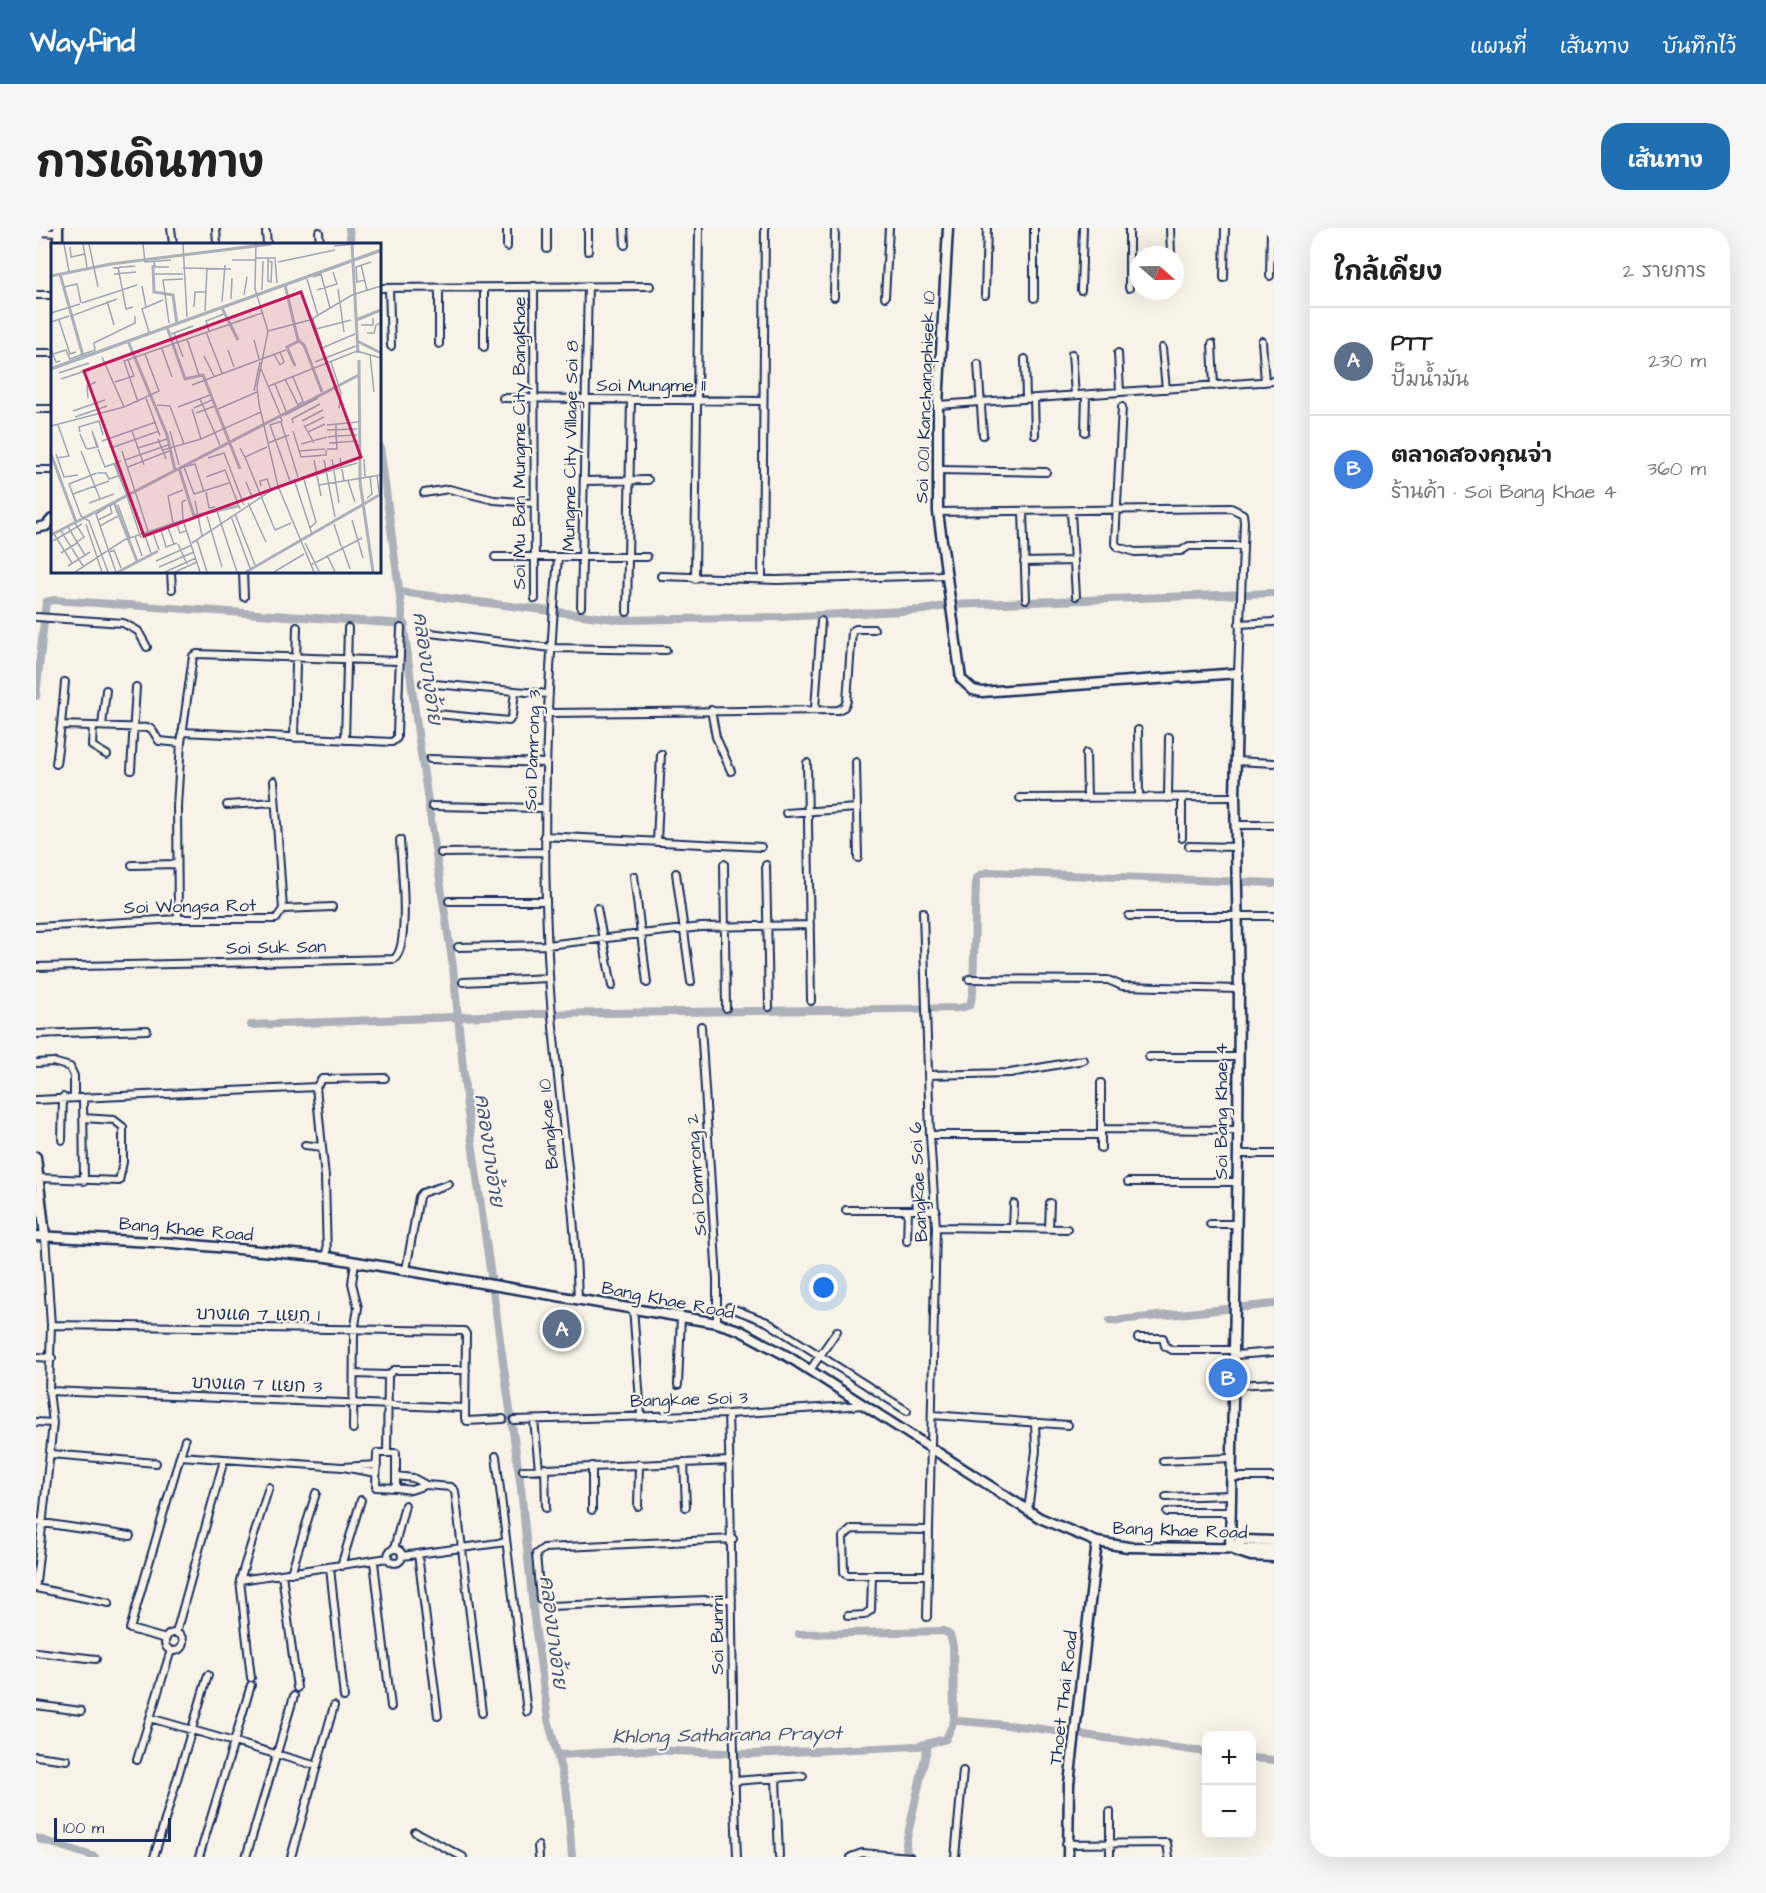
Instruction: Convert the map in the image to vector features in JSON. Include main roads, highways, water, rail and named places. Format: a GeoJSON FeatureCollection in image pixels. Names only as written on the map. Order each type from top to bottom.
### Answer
{"type":"FeatureCollection","features":[{"type":"Feature","properties":{"kind":"waterway","name":"คลองบางอ้าย"},"geometry":{"type":"LineString","coordinates":[[349,228],[351,243]]}},
{"type":"Feature","properties":{"kind":"waterway","name":"คลองบางอ้าย"},"geometry":{"type":"LineString","coordinates":[[381,454],[419,741],[453,967],[467,1107],[521,1488],[534,1618],[548,1719],[567,1793],[572,1857]]}},
{"type":"Feature","properties":{"kind":"waterway"},"geometry":{"type":"LineString","coordinates":[[400,592],[622,620],[780,617],[924,610],[950,605],[1274,593]]}},
{"type":"Feature","properties":{"kind":"waterway"},"geometry":{"type":"LineString","coordinates":[[36,696],[46,602],[53,600],[405,624]]}},
{"type":"Feature","properties":{"kind":"waterway"},"geometry":{"type":"LineString","coordinates":[[251,1025],[533,1014],[960,1008],[970,1005],[973,992],[976,879],[980,875],[989,872],[1274,883]]}},
{"type":"Feature","properties":{"kind":"waterway"},"geometry":{"type":"LineString","coordinates":[[1110,1321],[1274,1304]]}},
{"type":"Feature","properties":{"kind":"waterway"},"geometry":{"type":"LineString","coordinates":[[799,1634],[944,1631],[950,1635],[953,1646],[954,1721]]}},
{"type":"Feature","properties":{"kind":"waterway","name":"Khlong Satharana Prayot"},"geometry":{"type":"LineString","coordinates":[[558,1755],[646,1750],[751,1754],[918,1746],[946,1739],[954,1721],[1027,1727],[1202,1751]]}},
{"type":"Feature","properties":{"kind":"waterway"},"geometry":{"type":"LineString","coordinates":[[907,1857],[906,1843],[928,1744]]}},
{"type":"Feature","properties":{"kind":"waterway","name":"Khlong Satharana Prayot"},"geometry":{"type":"LineString","coordinates":[[1256,1758],[1274,1760]]}},
{"type":"Feature","properties":{"kind":"waterway"},"geometry":{"type":"LineString","coordinates":[[36,1838],[95,1857]]}},
{"type":"Feature","properties":{"kind":"place","name":"PTT"},"geometry":{"type":"Point","coordinates":[562,1329]}},
{"type":"Feature","properties":{"kind":"place","name":"ตลาดสองคุณจ่า"},"geometry":{"type":"Point","coordinates":[1228,1378]}}]}
